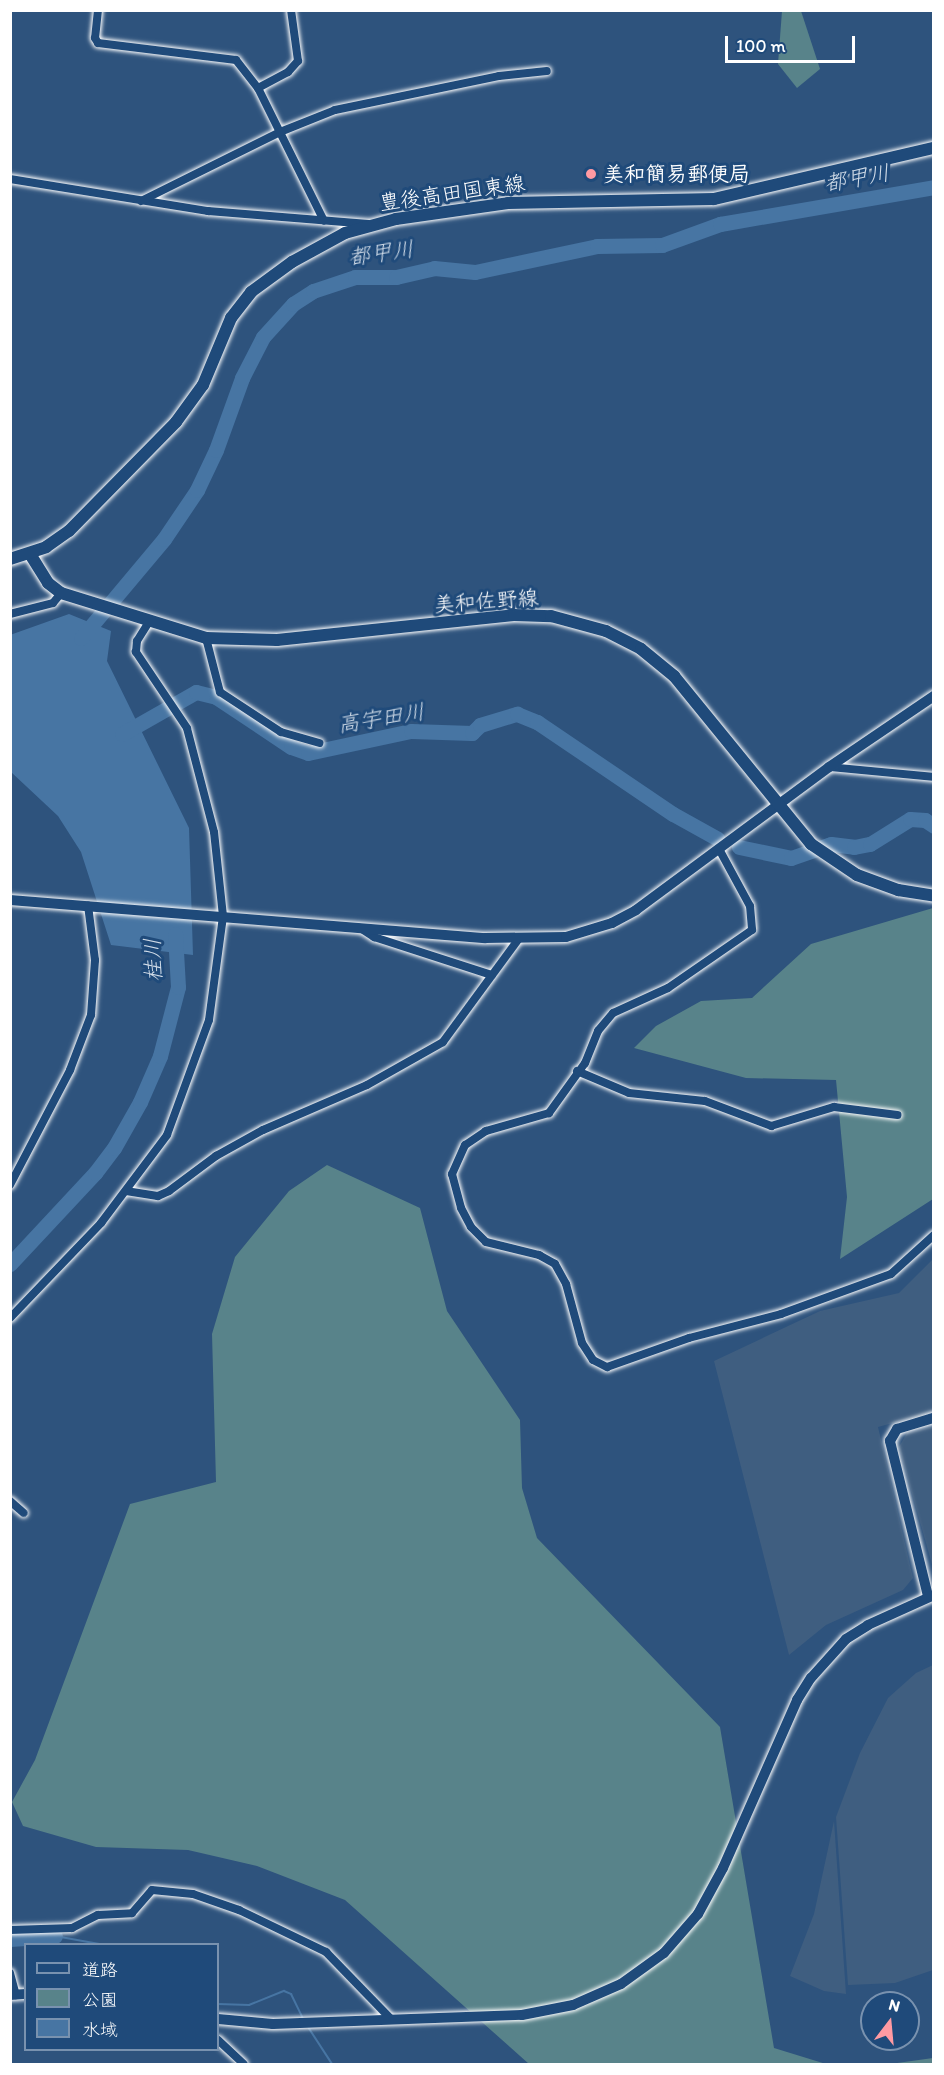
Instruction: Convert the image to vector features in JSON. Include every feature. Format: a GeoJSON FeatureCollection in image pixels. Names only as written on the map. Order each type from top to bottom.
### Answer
{"type":"FeatureCollection","features":[{"type":"Feature","properties":{"kind":"main road","name":"豊後高田国東線"},"geometry":{"type":"LineString","coordinates":[[10,558],[30,554],[69,531],[93,511],[114,483],[176,422],[203,385],[231,318],[251,292],[292,262],[345,233],[372,224],[531,201],[714,199],[933,148]]}},
{"type":"Feature","properties":{"kind":"main road","name":"美和佐野線"},"geometry":{"type":"LineString","coordinates":[[30,554],[48,583],[67,596],[206,638],[277,640],[514,615],[550,616],[590,625],[641,649],[674,676],[777,807],[823,854],[876,883],[933,896]]}},
{"type":"Feature","properties":{"kind":"street"},"geometry":{"type":"LineString","coordinates":[[98,10],[95,38],[99,43],[227,57],[236,60],[258,88],[324,221]]}},
{"type":"Feature","properties":{"kind":"street"},"geometry":{"type":"LineString","coordinates":[[258,88],[288,72],[298,61],[291,10]]}},
{"type":"Feature","properties":{"kind":"street"},"geometry":{"type":"LineString","coordinates":[[141,201],[280,132],[358,104],[499,76],[547,70]]}},
{"type":"Feature","properties":{"kind":"street"},"geometry":{"type":"LineString","coordinates":[[10,179],[141,201],[372,224]]}},
{"type":"Feature","properties":{"kind":"street"},"geometry":{"type":"LineString","coordinates":[[10,614],[53,603],[67,596]]}},
{"type":"Feature","properties":{"kind":"street"},"geometry":{"type":"LineString","coordinates":[[10,1318],[101,1223],[167,1135],[197,1062],[215,986],[220,916],[205,787],[194,746],[172,703],[136,652],[137,641],[146,621]]}},
{"type":"Feature","properties":{"kind":"street"},"geometry":{"type":"LineString","coordinates":[[206,638],[220,692],[281,732],[319,743]]}},
{"type":"Feature","properties":{"kind":"street"},"geometry":{"type":"LineString","coordinates":[[10,900],[518,940],[566,938],[612,923],[652,899],[829,767],[933,696]]}},
{"type":"Feature","properties":{"kind":"street"},"geometry":{"type":"LineString","coordinates":[[829,767],[933,777]]}},
{"type":"Feature","properties":{"kind":"street"},"geometry":{"type":"LineString","coordinates":[[719,849],[750,906],[752,930],[668,988],[613,1013],[604,1021],[585,1063],[577,1071],[549,1113],[475,1137],[458,1154],[452,1174],[461,1208],[478,1236],[496,1246],[539,1255],[555,1264],[566,1284],[582,1343],[600,1365],[615,1365],[689,1338],[841,1294],[891,1274],[933,1235]]}},
{"type":"Feature","properties":{"kind":"street"},"geometry":{"type":"LineString","coordinates":[[10,1185],[70,1070],[92,1015],[95,960],[90,905]]}},
{"type":"Feature","properties":{"kind":"street"},"geometry":{"type":"LineString","coordinates":[[360,927],[374,937],[492,975]]}},
{"type":"Feature","properties":{"kind":"street"},"geometry":{"type":"LineString","coordinates":[[126,1191],[158,1196],[169,1191],[216,1156],[244,1140],[367,1085],[435,1047],[450,1037],[518,940]]}},
{"type":"Feature","properties":{"kind":"street"},"geometry":{"type":"LineString","coordinates":[[577,1071],[629,1093],[705,1101],[771,1126],[834,1107],[898,1115]]}},
{"type":"Feature","properties":{"kind":"street"},"geometry":{"type":"LineString","coordinates":[[219,2019],[311,2022],[548,2011],[597,1996],[643,1970],[681,1935],[711,1892],[787,1721],[811,1678],[854,1634],[891,1611],[931,1596],[890,1441],[897,1429],[933,1418]]}},
{"type":"Feature","properties":{"kind":"street"},"geometry":{"type":"LineString","coordinates":[[10,1501],[24,1513]]}},
{"type":"Feature","properties":{"kind":"street"},"geometry":{"type":"LineString","coordinates":[[10,1930],[72,1928],[98,1915],[132,1913],[152,1890],[193,1894],[239,1910],[276,1931],[326,1952],[391,2019]]}},
{"type":"Feature","properties":{"kind":"street"},"geometry":{"type":"LineString","coordinates":[[10,1973],[17,1995]]}},
{"type":"Feature","properties":{"kind":"street"},"geometry":{"type":"LineString","coordinates":[[219,2041],[244,2064]]}},
{"type":"Feature","properties":{"kind":"shaded area"},"geometry":{"type":"Polygon","coordinates":[[[933,1259],[933,1412],[878,1427],[913,1578],[903,1590],[826,1625],[789,1655],[714,1361],[820,1311],[899,1293],[933,1259]]]}},
{"type":"Feature","properties":{"kind":"shaded area"},"geometry":{"type":"Polygon","coordinates":[[[934,1427],[933,1568],[899,1447],[907,1433],[934,1427]]]}},
{"type":"Feature","properties":{"kind":"shaded area"},"geometry":{"type":"Polygon","coordinates":[[[933,1665],[933,1970],[895,1983],[848,1985],[836,1817],[860,1753],[888,1698],[916,1673],[933,1665]]]}},
{"type":"Feature","properties":{"kind":"shaded area"},"geometry":{"type":"Polygon","coordinates":[[[834,1821],[846,1994],[824,1991],[790,1976],[814,1914],[834,1821]]]}},
{"type":"Feature","properties":{"kind":"green space"},"geometry":{"type":"Polygon","coordinates":[[[782,11],[801,11],[820,69],[797,88],[778,64],[782,11]]]}},
{"type":"Feature","properties":{"kind":"green space"},"geometry":{"type":"Polygon","coordinates":[[[933,908],[933,1199],[840,1259],[847,1197],[836,1080],[746,1078],[634,1048],[656,1026],[701,1001],[752,998],[811,944],[933,908]]]}},
{"type":"Feature","properties":{"kind":"green space"},"geometry":{"type":"Polygon","coordinates":[[[327,1165],[420,1208],[447,1311],[520,1420],[522,1488],[537,1538],[720,1727],[774,2048],[826,2064],[529,2064],[345,1900],[257,1866],[188,1850],[96,1847],[23,1826],[12,1802],[35,1760],[130,1504],[216,1482],[212,1334],[235,1257],[289,1191],[327,1165]]]}},
{"type":"Feature","properties":{"kind":"green space"},"geometry":{"type":"Polygon","coordinates":[[[933,2058],[933,2064],[890,2064],[933,2058]]]}},
{"type":"Feature","properties":{"kind":"water"},"geometry":{"type":"Polygon","coordinates":[[[69,614],[111,631],[107,661],[189,828],[193,955],[111,945],[81,852],[58,816],[11,772],[10,635],[69,614]]]}},
{"type":"Feature","properties":{"kind":"waterway","name":"都甲川"},"geometry":{"type":"LineString","coordinates":[[81,638],[164,539],[197,490],[216,450],[242,378],[263,337],[293,304],[313,291],[355,277],[396,277],[434,268],[475,272],[597,246],[662,245],[720,224],[934,187]]}},
{"type":"Feature","properties":{"kind":"waterway","name":"高宇田川"},"geometry":{"type":"LineString","coordinates":[[122,734],[196,692],[216,697],[291,747],[308,753],[411,731],[472,733],[480,725],[517,714],[537,722],[673,814],[718,839]]}},
{"type":"Feature","properties":{"kind":"waterway","name":"高宇田川"},"geometry":{"type":"LineString","coordinates":[[739,847],[791,858],[831,844],[854,847],[870,844],[910,819],[925,820],[934,826]]}},
{"type":"Feature","properties":{"kind":"waterway","name":"桂川"},"geometry":{"type":"LineString","coordinates":[[10,1264],[95,1173],[114,1148],[140,1102],[160,1056],[178,987],[175,934]]}},
{"type":"Feature","properties":{"kind":"waterway"},"geometry":{"type":"LineString","coordinates":[[55,1936],[94,1943]]}},
{"type":"Feature","properties":{"kind":"waterway"},"geometry":{"type":"LineString","coordinates":[[10,1939],[55,1936]]}},
{"type":"Feature","properties":{"kind":"waterway"},"geometry":{"type":"LineString","coordinates":[[219,2004],[249,2005],[284,1991],[291,1994],[303,2019]]}},
{"type":"Feature","properties":{"kind":"waterway"},"geometry":{"type":"LineString","coordinates":[[308,2027],[332,2064]]}},
{"type":"Feature","properties":{"kind":"place","name":"美和簡易郵便局"},"geometry":{"type":"Point","coordinates":[591,174]}}]}
